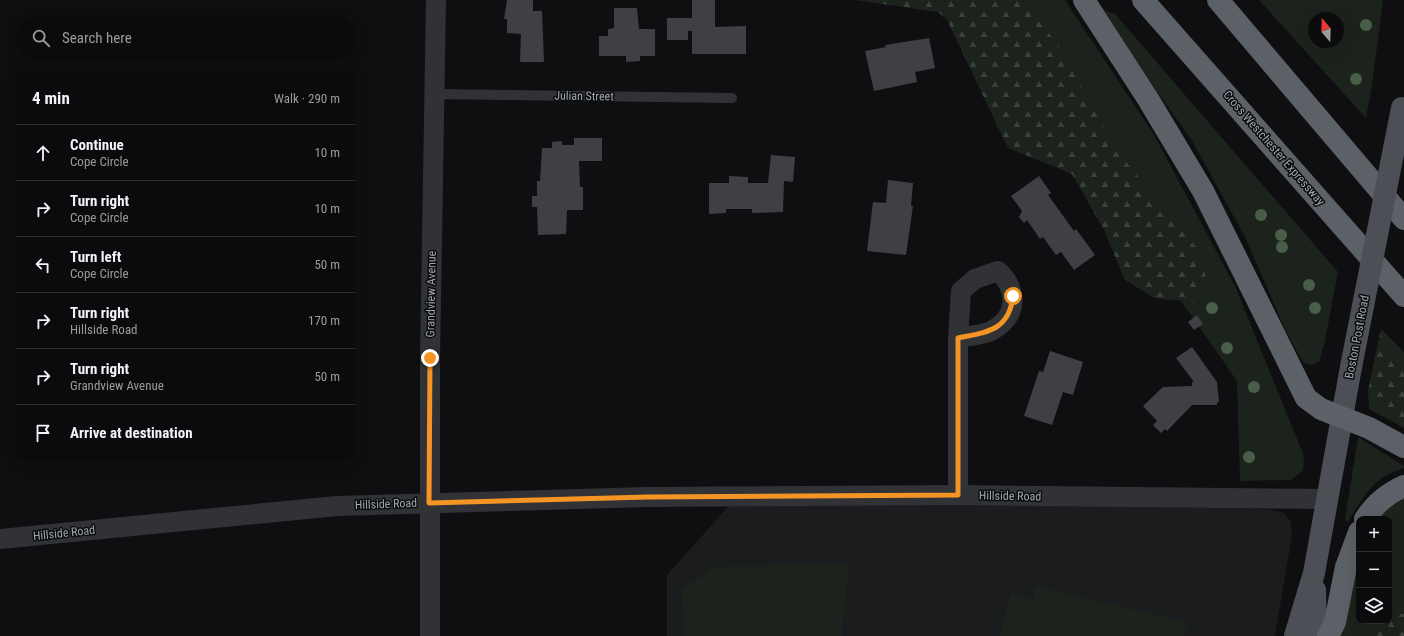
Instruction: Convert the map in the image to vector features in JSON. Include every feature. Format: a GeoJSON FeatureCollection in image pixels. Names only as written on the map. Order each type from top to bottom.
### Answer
{"type":"FeatureCollection","features":[{"type":"Feature","properties":{"kind":"highway"},"geometry":{"type":"LineString","coordinates":[[1084,0],[1148,99],[1203,191],[1306,398],[1321,409],[1369,428],[1404,448]]}},
{"type":"Feature","properties":{"kind":"highway","name":"Cross Westchester Expressway"},"geometry":{"type":"LineString","coordinates":[[1144,0],[1404,296]]}},
{"type":"Feature","properties":{"kind":"highway"},"geometry":{"type":"LineString","coordinates":[[1218,0],[1404,219]]}},
{"type":"Feature","properties":{"kind":"highway"},"geometry":{"type":"LineString","coordinates":[[1267,57],[1404,198]]}},
{"type":"Feature","properties":{"kind":"highway"},"geometry":{"type":"LineString","coordinates":[[1367,516],[1375,505],[1389,493],[1404,486]]}},
{"type":"Feature","properties":{"kind":"highway"},"geometry":{"type":"LineString","coordinates":[[1328,636],[1335,622],[1346,567],[1356,540]]}},
{"type":"Feature","properties":{"kind":"main road","name":"Boston Post Road"},"geometry":{"type":"LineString","coordinates":[[1295,636],[1314,573],[1341,417],[1403,105]]}},
{"type":"Feature","properties":{"kind":"main road","name":"Boston Post Road"},"geometry":{"type":"LineString","coordinates":[[1314,573],[1316,636]]}},
{"type":"Feature","properties":{"kind":"street","name":"Grandview Avenue"},"geometry":{"type":"LineString","coordinates":[[430,636],[430,358],[436,0]]}},
{"type":"Feature","properties":{"kind":"street"},"geometry":{"type":"LineString","coordinates":[[958,338],[958,495]]}},
{"type":"Feature","properties":{"kind":"street","name":"Hillside Road"},"geometry":{"type":"LineString","coordinates":[[0,539],[337,506],[429,503],[648,497],[958,495],[1326,499]]}},
{"type":"Feature","properties":{"kind":"lane","name":"Julian Street"},"geometry":{"type":"LineString","coordinates":[[435,94],[732,98]]}},
{"type":"Feature","properties":{"kind":"shaded area"},"geometry":{"type":"Polygon","coordinates":[[[733,501],[1259,508],[1283,512],[1291,522],[1292,535],[1275,636],[667,636],[667,575],[733,501]]]}},
{"type":"Feature","properties":{"kind":"green space"},"geometry":{"type":"Polygon","coordinates":[[[855,0],[1020,0],[1058,44],[1117,151],[1201,253],[1206,279],[1198,303],[1154,298],[1125,280],[1104,230],[1072,174],[1008,148],[947,20],[938,12],[855,0]]]}},
{"type":"Feature","properties":{"kind":"green space"},"geometry":{"type":"Polygon","coordinates":[[[971,0],[1065,0],[1154,135],[1235,286],[1304,456],[1303,470],[1291,480],[1240,481],[1237,381],[971,0]]]}},
{"type":"Feature","properties":{"kind":"green space"},"geometry":{"type":"Polygon","coordinates":[[[1259,0],[1383,0],[1372,85],[1366,118],[1259,0]]]}},
{"type":"Feature","properties":{"kind":"green space"},"geometry":{"type":"Polygon","coordinates":[[[1104,10],[1115,14],[1338,272],[1325,341],[1319,362],[1310,365],[1302,361],[1285,329],[1245,237],[1191,139],[1149,80],[1104,10]]]}},
{"type":"Feature","properties":{"kind":"green space"},"geometry":{"type":"Polygon","coordinates":[[[1381,329],[1404,352],[1404,428],[1369,409],[1368,391],[1381,329]]]}},
{"type":"Feature","properties":{"kind":"green space"},"geometry":{"type":"Polygon","coordinates":[[[1380,334],[1404,373],[1404,420],[1376,400],[1368,391],[1380,334]]]}},
{"type":"Feature","properties":{"kind":"green space"},"geometry":{"type":"Polygon","coordinates":[[[1358,437],[1404,466],[1404,468],[1393,472],[1377,482],[1359,504],[1348,522],[1345,520],[1358,437]]]}},
{"type":"Feature","properties":{"kind":"green space"},"geometry":{"type":"Polygon","coordinates":[[[1404,498],[1404,636],[1337,636],[1356,564],[1356,624],[1392,624],[1392,516],[1377,515],[1404,498]]]}},
{"type":"Feature","properties":{"kind":"green space"},"geometry":{"type":"Polygon","coordinates":[[[849,563],[841,636],[684,636],[682,590],[713,567],[849,563]]]}},
{"type":"Feature","properties":{"kind":"green space"},"geometry":{"type":"Polygon","coordinates":[[[1036,586],[1186,622],[1184,636],[1000,636],[1011,594],[1033,599],[1036,586]]]}},
{"type":"Feature","properties":{"kind":"green space"},"geometry":{"type":"Polygon","coordinates":[[[1401,614],[1404,614],[1404,636],[1366,636],[1385,624],[1392,624],[1392,620],[1401,614]]]}},
{"type":"Feature","properties":{"kind":"building"},"geometry":{"type":"Polygon","coordinates":[[[507,0],[533,0],[533,11],[542,11],[544,62],[520,62],[521,34],[507,33],[507,19],[504,19],[507,0]]]}},
{"type":"Feature","properties":{"kind":"building"},"geometry":{"type":"Polygon","coordinates":[[[692,0],[715,0],[715,27],[746,26],[746,54],[692,54],[692,31],[688,31],[688,40],[667,40],[667,18],[692,18],[692,0]]]}},
{"type":"Feature","properties":{"kind":"building"},"geometry":{"type":"Polygon","coordinates":[[[614,8],[637,8],[639,29],[655,29],[655,56],[640,56],[640,61],[626,62],[626,56],[599,56],[599,36],[608,36],[608,29],[614,28],[614,8]]]}},
{"type":"Feature","properties":{"kind":"building"},"geometry":{"type":"Polygon","coordinates":[[[929,38],[935,68],[915,72],[917,82],[874,91],[865,51],[886,47],[885,45],[929,38]]]}},
{"type":"Feature","properties":{"kind":"building"},"geometry":{"type":"Polygon","coordinates":[[[574,138],[602,138],[602,161],[579,161],[580,187],[583,187],[583,210],[567,210],[566,234],[538,235],[537,207],[532,207],[532,196],[537,196],[537,181],[540,181],[542,148],[552,148],[552,142],[562,141],[562,145],[574,145],[574,138]]]}},
{"type":"Feature","properties":{"kind":"building"},"geometry":{"type":"Polygon","coordinates":[[[771,155],[795,157],[793,182],[784,181],[783,212],[752,213],[752,209],[726,209],[726,213],[709,214],[709,183],[729,183],[729,176],[748,177],[748,183],[768,183],[771,155]]]}},
{"type":"Feature","properties":{"kind":"building"},"geometry":{"type":"Polygon","coordinates":[[[1039,176],[1051,193],[1048,195],[1074,231],[1076,229],[1095,255],[1074,270],[1061,252],[1056,255],[1043,237],[1040,239],[1027,220],[1024,223],[1019,217],[1022,211],[1011,196],[1039,176]]]}},
{"type":"Feature","properties":{"kind":"building"},"geometry":{"type":"Polygon","coordinates":[[[888,180],[913,183],[911,206],[913,206],[906,255],[867,251],[873,202],[886,203],[888,180]]]}},
{"type":"Feature","properties":{"kind":"building"},"geometry":{"type":"Polygon","coordinates":[[[1197,315],[1203,324],[1194,330],[1188,322],[1197,315]]]}},
{"type":"Feature","properties":{"kind":"building"},"geometry":{"type":"Polygon","coordinates":[[[1192,347],[1217,382],[1219,402],[1217,402],[1217,405],[1192,405],[1167,431],[1165,429],[1161,433],[1153,425],[1157,421],[1143,406],[1163,387],[1192,386],[1192,382],[1194,382],[1176,358],[1192,347]]]}},
{"type":"Feature","properties":{"kind":"building"},"geometry":{"type":"Polygon","coordinates":[[[1050,351],[1083,362],[1073,395],[1063,392],[1052,425],[1024,416],[1039,371],[1043,372],[1050,351]]]}},
{"type":"Feature","properties":{"kind":"route"},"geometry":{"type":"LineString","coordinates":[[430,358],[429,503],[648,497],[958,495],[958,338],[988,332],[1002,324],[1012,311],[1013,296]]}}]}
